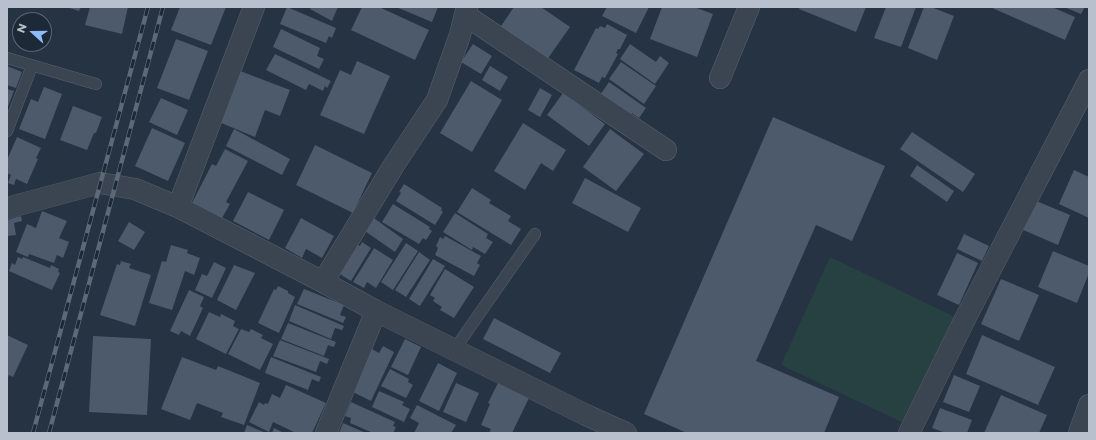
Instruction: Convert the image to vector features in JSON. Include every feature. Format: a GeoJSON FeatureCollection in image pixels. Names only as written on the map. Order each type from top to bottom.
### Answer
{"type":"FeatureCollection","features":[{"type":"Feature","properties":{"kind":"street"},"geometry":{"type":"LineString","coordinates":[[178,207],[254,7]]}},
{"type":"Feature","properties":{"kind":"street"},"geometry":{"type":"LineString","coordinates":[[720,78],[749,7]]}},
{"type":"Feature","properties":{"kind":"street"},"geometry":{"type":"LineString","coordinates":[[324,282],[394,165],[437,100],[460,36],[466,11],[666,150]]}},
{"type":"Feature","properties":{"kind":"street"},"geometry":{"type":"LineString","coordinates":[[909,433],[966,317],[1089,80]]}},
{"type":"Feature","properties":{"kind":"street"},"geometry":{"type":"LineString","coordinates":[[7,208],[100,183],[135,189],[178,207],[324,282],[376,311],[586,415],[624,432]]}},
{"type":"Feature","properties":{"kind":"street"},"geometry":{"type":"LineString","coordinates":[[326,433],[376,311]]}},
{"type":"Feature","properties":{"kind":"street"},"geometry":{"type":"LineString","coordinates":[[1079,433],[1089,405]]}},
{"type":"Feature","properties":{"kind":"lane"},"geometry":{"type":"LineString","coordinates":[[7,58],[96,84]]}},
{"type":"Feature","properties":{"kind":"lane"},"geometry":{"type":"LineString","coordinates":[[7,131],[32,66]]}},
{"type":"Feature","properties":{"kind":"lane"},"geometry":{"type":"LineString","coordinates":[[454,350],[535,234]]}},
{"type":"Feature","properties":{"kind":"green space"},"geometry":{"type":"Polygon","coordinates":[[[830,257],[957,318],[906,424],[781,365],[830,257]]]}},
{"type":"Feature","properties":{"kind":"building"},"geometry":{"type":"Polygon","coordinates":[[[66,7],[81,7],[79,11],[66,7]]]}},
{"type":"Feature","properties":{"kind":"building"},"geometry":{"type":"Polygon","coordinates":[[[90,7],[128,7],[122,34],[85,25],[90,7]]]}},
{"type":"Feature","properties":{"kind":"building"},"geometry":{"type":"Polygon","coordinates":[[[180,7],[226,7],[211,45],[171,30],[180,7]]]}},
{"type":"Feature","properties":{"kind":"building"},"geometry":{"type":"Polygon","coordinates":[[[287,7],[336,28],[332,38],[329,36],[326,43],[280,24],[287,7]]]}},
{"type":"Feature","properties":{"kind":"building"},"geometry":{"type":"Polygon","coordinates":[[[311,7],[338,7],[332,21],[310,9],[311,7]]]}},
{"type":"Feature","properties":{"kind":"building"},"geometry":{"type":"Polygon","coordinates":[[[362,7],[379,7],[429,30],[415,60],[351,30],[362,7]]]}},
{"type":"Feature","properties":{"kind":"building"},"geometry":{"type":"Polygon","coordinates":[[[396,7],[438,7],[432,22],[396,7]]]}},
{"type":"Feature","properties":{"kind":"building"},"geometry":{"type":"Polygon","coordinates":[[[514,7],[541,7],[570,27],[546,61],[499,29],[514,7]]]}},
{"type":"Feature","properties":{"kind":"building"},"geometry":{"type":"Polygon","coordinates":[[[607,7],[649,7],[636,33],[602,16],[607,7]]]}},
{"type":"Feature","properties":{"kind":"building"},"geometry":{"type":"Polygon","coordinates":[[[662,7],[694,7],[713,14],[697,57],[650,39],[662,7]]]}},
{"type":"Feature","properties":{"kind":"building"},"geometry":{"type":"Polygon","coordinates":[[[800,7],[866,7],[856,32],[799,9],[800,7]]]}},
{"type":"Feature","properties":{"kind":"building"},"geometry":{"type":"Polygon","coordinates":[[[886,7],[916,7],[901,47],[874,38],[886,7]]]}},
{"type":"Feature","properties":{"kind":"building"},"geometry":{"type":"Polygon","coordinates":[[[924,7],[931,7],[954,16],[937,60],[908,48],[924,7]]]}},
{"type":"Feature","properties":{"kind":"building"},"geometry":{"type":"Polygon","coordinates":[[[990,7],[1052,7],[1075,17],[1065,40],[990,7]]]}},
{"type":"Feature","properties":{"kind":"building"},"geometry":{"type":"Polygon","coordinates":[[[1064,7],[1085,7],[1081,14],[1064,7]]]}},
{"type":"Feature","properties":{"kind":"building"},"geometry":{"type":"Polygon","coordinates":[[[607,24],[627,35],[620,49],[618,49],[616,53],[618,54],[605,78],[602,77],[599,83],[574,70],[596,28],[598,29],[600,26],[605,28],[607,24]]]}},
{"type":"Feature","properties":{"kind":"building"},"geometry":{"type":"Polygon","coordinates":[[[281,29],[320,48],[317,56],[324,59],[319,69],[273,47],[281,29]]]}},
{"type":"Feature","properties":{"kind":"building"},"geometry":{"type":"Polygon","coordinates":[[[176,39],[208,51],[189,100],[157,88],[176,39]]]}},
{"type":"Feature","properties":{"kind":"building"},"geometry":{"type":"Polygon","coordinates":[[[473,44],[492,56],[481,74],[461,62],[473,44]]]}},
{"type":"Feature","properties":{"kind":"building"},"geometry":{"type":"Polygon","coordinates":[[[630,44],[656,62],[660,56],[669,63],[655,84],[620,59],[630,44]]]}},
{"type":"Feature","properties":{"kind":"building"},"geometry":{"type":"Polygon","coordinates":[[[275,54],[331,81],[327,88],[325,86],[323,91],[309,84],[306,90],[266,70],[275,54]]]}},
{"type":"Feature","properties":{"kind":"building"},"geometry":{"type":"Polygon","coordinates":[[[357,61],[390,76],[364,134],[320,115],[340,70],[351,75],[357,61]]]}},
{"type":"Feature","properties":{"kind":"building"},"geometry":{"type":"Polygon","coordinates":[[[621,62],[656,86],[644,104],[609,79],[621,62]]]}},
{"type":"Feature","properties":{"kind":"building"},"geometry":{"type":"Polygon","coordinates":[[[7,66],[22,72],[16,88],[7,85],[7,66]]]}},
{"type":"Feature","properties":{"kind":"building"},"geometry":{"type":"Polygon","coordinates":[[[490,66],[508,77],[500,91],[482,80],[490,66]]]}},
{"type":"Feature","properties":{"kind":"building"},"geometry":{"type":"Polygon","coordinates":[[[240,71],[290,90],[280,116],[265,110],[255,137],[219,122],[240,71]]]}},
{"type":"Feature","properties":{"kind":"building"},"geometry":{"type":"Polygon","coordinates":[[[471,81],[502,100],[472,152],[440,133],[471,81]]]}},
{"type":"Feature","properties":{"kind":"building"},"geometry":{"type":"Polygon","coordinates":[[[609,82],[646,108],[639,118],[632,113],[628,118],[598,98],[609,82]]]}},
{"type":"Feature","properties":{"kind":"building"},"geometry":{"type":"Polygon","coordinates":[[[44,87],[62,94],[45,139],[19,129],[31,99],[38,102],[44,87]]]}},
{"type":"Feature","properties":{"kind":"building"},"geometry":{"type":"Polygon","coordinates":[[[540,88],[552,95],[540,117],[528,110],[540,88]]]}},
{"type":"Feature","properties":{"kind":"building"},"geometry":{"type":"Polygon","coordinates":[[[7,89],[14,91],[7,109],[7,89]]]}},
{"type":"Feature","properties":{"kind":"building"},"geometry":{"type":"Polygon","coordinates":[[[563,93],[605,124],[589,146],[547,115],[563,93]]]}},
{"type":"Feature","properties":{"kind":"building"},"geometry":{"type":"Polygon","coordinates":[[[161,98],[188,110],[177,135],[149,122],[161,98]]]}},
{"type":"Feature","properties":{"kind":"building"},"geometry":{"type":"Polygon","coordinates":[[[73,106],[102,117],[87,150],[60,140],[73,106]]]}},
{"type":"Feature","properties":{"kind":"building"},"geometry":{"type":"Polygon","coordinates":[[[773,117],[885,166],[852,241],[816,225],[756,361],[839,397],[824,433],[687,433],[644,414],[773,117]]]}},
{"type":"Feature","properties":{"kind":"building"},"geometry":{"type":"Polygon","coordinates":[[[523,123],[566,150],[553,171],[541,163],[525,190],[494,171],[523,123]]]}},
{"type":"Feature","properties":{"kind":"building"},"geometry":{"type":"Polygon","coordinates":[[[152,128],[185,143],[168,181],[135,166],[152,128]]]}},
{"type":"Feature","properties":{"kind":"building"},"geometry":{"type":"Polygon","coordinates":[[[234,129],[290,159],[282,175],[226,146],[234,129]]]}},
{"type":"Feature","properties":{"kind":"building"},"geometry":{"type":"Polygon","coordinates":[[[610,129],[644,154],[616,191],[583,167],[610,129]]]}},
{"type":"Feature","properties":{"kind":"building"},"geometry":{"type":"Polygon","coordinates":[[[912,132],[975,174],[963,192],[900,149],[912,132]]]}},
{"type":"Feature","properties":{"kind":"building"},"geometry":{"type":"Polygon","coordinates":[[[17,137],[41,148],[27,184],[16,179],[14,185],[8,183],[11,175],[7,173],[7,160],[17,137]]]}},
{"type":"Feature","properties":{"kind":"building"},"geometry":{"type":"Polygon","coordinates":[[[315,145],[372,173],[353,213],[296,185],[315,145]]]}},
{"type":"Feature","properties":{"kind":"building"},"geometry":{"type":"Polygon","coordinates":[[[225,149],[248,161],[226,202],[230,204],[222,218],[192,203],[212,164],[216,166],[225,149]]]}},
{"type":"Feature","properties":{"kind":"building"},"geometry":{"type":"Polygon","coordinates":[[[917,165],[954,191],[947,202],[910,176],[917,165]]]}},
{"type":"Feature","properties":{"kind":"building"},"geometry":{"type":"Polygon","coordinates":[[[1074,170],[1089,177],[1089,218],[1059,204],[1074,170]]]}},
{"type":"Feature","properties":{"kind":"building"},"geometry":{"type":"Polygon","coordinates":[[[585,178],[641,208],[628,232],[572,203],[585,178]]]}},
{"type":"Feature","properties":{"kind":"building"},"geometry":{"type":"Polygon","coordinates":[[[404,184],[442,208],[441,210],[443,212],[435,225],[396,201],[404,184]]]}},
{"type":"Feature","properties":{"kind":"building"},"geometry":{"type":"Polygon","coordinates":[[[472,188],[491,200],[489,203],[511,216],[508,221],[521,229],[511,245],[457,212],[472,188]]]}},
{"type":"Feature","properties":{"kind":"building"},"geometry":{"type":"Polygon","coordinates":[[[248,192],[284,210],[269,240],[233,221],[248,192]]]}},
{"type":"Feature","properties":{"kind":"building"},"geometry":{"type":"Polygon","coordinates":[[[1034,200],[1070,215],[1058,245],[1021,229],[1034,200]]]}},
{"type":"Feature","properties":{"kind":"building"},"geometry":{"type":"Polygon","coordinates":[[[393,204],[430,227],[429,229],[432,231],[426,240],[423,238],[419,244],[382,222],[393,204]]]}},
{"type":"Feature","properties":{"kind":"building"},"geometry":{"type":"Polygon","coordinates":[[[42,211],[67,221],[59,238],[69,242],[63,258],[57,255],[54,263],[29,254],[28,257],[16,252],[27,224],[36,228],[42,211]]]}},
{"type":"Feature","properties":{"kind":"building"},"geometry":{"type":"Polygon","coordinates":[[[455,213],[488,234],[486,238],[493,242],[485,254],[473,247],[472,250],[443,232],[455,213]]]}},
{"type":"Feature","properties":{"kind":"building"},"geometry":{"type":"Polygon","coordinates":[[[21,216],[22,221],[14,223],[16,235],[7,236],[7,220],[21,216]]]}},
{"type":"Feature","properties":{"kind":"building"},"geometry":{"type":"Polygon","coordinates":[[[371,216],[403,239],[395,252],[362,229],[371,216]]]}},
{"type":"Feature","properties":{"kind":"building"},"geometry":{"type":"Polygon","coordinates":[[[301,218],[334,236],[322,258],[306,249],[302,258],[285,248],[301,218]]]}},
{"type":"Feature","properties":{"kind":"building"},"geometry":{"type":"Polygon","coordinates":[[[129,222],[145,232],[134,250],[118,241],[129,222]]]}},
{"type":"Feature","properties":{"kind":"building"},"geometry":{"type":"Polygon","coordinates":[[[964,234],[989,246],[982,261],[957,249],[964,234]]]}},
{"type":"Feature","properties":{"kind":"building"},"geometry":{"type":"Polygon","coordinates":[[[445,236],[481,256],[477,263],[480,265],[474,276],[435,255],[438,248],[436,246],[440,237],[443,239],[445,236]]]}},
{"type":"Feature","properties":{"kind":"building"},"geometry":{"type":"Polygon","coordinates":[[[352,242],[360,246],[362,242],[371,248],[351,281],[335,271],[352,242]]]}},
{"type":"Feature","properties":{"kind":"building"},"geometry":{"type":"Polygon","coordinates":[[[406,243],[418,251],[393,290],[381,282],[406,243]]]}},
{"type":"Feature","properties":{"kind":"building"},"geometry":{"type":"Polygon","coordinates":[[[171,245],[188,250],[187,253],[200,258],[194,275],[185,271],[172,310],[149,303],[162,261],[166,262],[171,245]]]}},
{"type":"Feature","properties":{"kind":"building"},"geometry":{"type":"Polygon","coordinates":[[[374,248],[393,260],[376,288],[367,282],[364,288],[353,282],[374,248]]]}},
{"type":"Feature","properties":{"kind":"building"},"geometry":{"type":"Polygon","coordinates":[[[1053,251],[1089,266],[1089,273],[1077,303],[1038,287],[1053,251]]]}},
{"type":"Feature","properties":{"kind":"building"},"geometry":{"type":"Polygon","coordinates":[[[419,252],[430,260],[406,297],[395,290],[419,252]]]}},
{"type":"Feature","properties":{"kind":"building"},"geometry":{"type":"Polygon","coordinates":[[[957,253],[978,263],[959,305],[937,295],[957,253]]]}},
{"type":"Feature","properties":{"kind":"building"},"geometry":{"type":"Polygon","coordinates":[[[18,257],[22,259],[23,257],[50,268],[51,265],[59,269],[58,272],[60,273],[52,290],[9,271],[12,263],[15,265],[18,257]]]}},
{"type":"Feature","properties":{"kind":"building"},"geometry":{"type":"Polygon","coordinates":[[[433,259],[445,266],[420,306],[409,299],[433,259]]]}},
{"type":"Feature","properties":{"kind":"building"},"geometry":{"type":"Polygon","coordinates":[[[121,261],[131,264],[129,268],[151,275],[135,326],[100,315],[117,264],[120,265],[121,261]]]}},
{"type":"Feature","properties":{"kind":"building"},"geometry":{"type":"Polygon","coordinates":[[[214,262],[226,268],[212,298],[195,290],[202,274],[207,276],[214,262]]]}},
{"type":"Feature","properties":{"kind":"building"},"geometry":{"type":"Polygon","coordinates":[[[234,265],[255,273],[236,310],[217,300],[234,265]]]}},
{"type":"Feature","properties":{"kind":"building"},"geometry":{"type":"Polygon","coordinates":[[[445,269],[474,287],[454,318],[440,310],[442,307],[433,301],[435,298],[430,295],[445,269]]]}},
{"type":"Feature","properties":{"kind":"building"},"geometry":{"type":"Polygon","coordinates":[[[1001,279],[1039,295],[1019,341],[981,324],[1001,279]]]}},
{"type":"Feature","properties":{"kind":"building"},"geometry":{"type":"Polygon","coordinates":[[[278,286],[288,291],[288,293],[295,297],[279,333],[258,323],[274,289],[276,290],[278,286]]]}},
{"type":"Feature","properties":{"kind":"building"},"geometry":{"type":"Polygon","coordinates":[[[304,289],[344,305],[340,315],[346,317],[343,323],[297,304],[304,289]]]}},
{"type":"Feature","properties":{"kind":"building"},"geometry":{"type":"Polygon","coordinates":[[[189,290],[204,297],[200,306],[203,308],[190,336],[181,331],[179,335],[170,331],[189,290]]]}},
{"type":"Feature","properties":{"kind":"building"},"geometry":{"type":"Polygon","coordinates":[[[295,305],[344,326],[342,330],[335,328],[331,339],[289,321],[295,305]]]}},
{"type":"Feature","properties":{"kind":"building"},"geometry":{"type":"Polygon","coordinates":[[[209,312],[220,317],[221,314],[235,321],[233,326],[239,329],[226,354],[196,339],[209,312]]]}},
{"type":"Feature","properties":{"kind":"building"},"geometry":{"type":"Polygon","coordinates":[[[494,318],[561,353],[550,373],[483,339],[494,318]]]}},
{"type":"Feature","properties":{"kind":"building"},"geometry":{"type":"Polygon","coordinates":[[[288,323],[336,342],[334,347],[328,345],[324,356],[281,339],[288,323]]]}},
{"type":"Feature","properties":{"kind":"building"},"geometry":{"type":"Polygon","coordinates":[[[241,329],[249,332],[251,329],[263,335],[261,338],[273,344],[260,370],[228,354],[241,329]]]}},
{"type":"Feature","properties":{"kind":"building"},"geometry":{"type":"Polygon","coordinates":[[[7,335],[28,345],[13,377],[9,375],[7,379],[7,335]]]}},
{"type":"Feature","properties":{"kind":"building"},"geometry":{"type":"Polygon","coordinates":[[[982,335],[1055,367],[1038,405],[966,374],[982,335]]]}},
{"type":"Feature","properties":{"kind":"building"},"geometry":{"type":"Polygon","coordinates":[[[93,336],[151,339],[147,415],[89,412],[93,336]]]}},
{"type":"Feature","properties":{"kind":"building"},"geometry":{"type":"Polygon","coordinates":[[[405,339],[421,347],[408,375],[391,367],[405,339]]]}},
{"type":"Feature","properties":{"kind":"building"},"geometry":{"type":"Polygon","coordinates":[[[280,340],[329,359],[327,364],[320,361],[316,372],[273,356],[280,340]]]}},
{"type":"Feature","properties":{"kind":"building"},"geometry":{"type":"Polygon","coordinates":[[[383,346],[394,352],[371,401],[351,391],[372,349],[379,353],[383,346]]]}},
{"type":"Feature","properties":{"kind":"building"},"geometry":{"type":"Polygon","coordinates":[[[182,357],[216,370],[218,366],[260,383],[244,425],[221,417],[223,413],[197,403],[190,420],[161,409],[182,357]]]}},
{"type":"Feature","properties":{"kind":"building"},"geometry":{"type":"Polygon","coordinates":[[[271,357],[321,377],[319,382],[312,379],[308,390],[265,373],[271,357]]]}},
{"type":"Feature","properties":{"kind":"building"},"geometry":{"type":"Polygon","coordinates":[[[438,363],[457,373],[439,411],[419,401],[438,363]]]}},
{"type":"Feature","properties":{"kind":"building"},"geometry":{"type":"Polygon","coordinates":[[[390,369],[409,379],[408,382],[413,385],[406,398],[381,386],[390,369]]]}},
{"type":"Feature","properties":{"kind":"building"},"geometry":{"type":"Polygon","coordinates":[[[954,375],[980,386],[969,412],[943,402],[954,375]]]}},
{"type":"Feature","properties":{"kind":"building"},"geometry":{"type":"Polygon","coordinates":[[[456,383],[479,393],[466,422],[443,412],[456,383]]]}},
{"type":"Feature","properties":{"kind":"building"},"geometry":{"type":"Polygon","coordinates":[[[498,383],[529,398],[512,433],[489,433],[491,429],[481,425],[490,404],[488,403],[498,383]]]}},
{"type":"Feature","properties":{"kind":"building"},"geometry":{"type":"Polygon","coordinates":[[[286,385],[326,403],[312,433],[296,433],[273,422],[269,432],[249,422],[259,402],[264,405],[265,403],[268,404],[272,394],[280,398],[286,385]]]}},
{"type":"Feature","properties":{"kind":"building"},"geometry":{"type":"Polygon","coordinates":[[[379,391],[404,402],[402,405],[410,409],[404,422],[372,407],[379,391]]]}},
{"type":"Feature","properties":{"kind":"building"},"geometry":{"type":"Polygon","coordinates":[[[1001,395],[1047,415],[1039,433],[984,433],[1001,395]]]}},
{"type":"Feature","properties":{"kind":"building"},"geometry":{"type":"Polygon","coordinates":[[[351,402],[395,422],[393,426],[396,427],[393,433],[373,433],[350,423],[351,418],[345,416],[351,402]]]}},
{"type":"Feature","properties":{"kind":"building"},"geometry":{"type":"Polygon","coordinates":[[[417,405],[456,425],[451,433],[414,433],[419,423],[410,418],[417,405]]]}},
{"type":"Feature","properties":{"kind":"building"},"geometry":{"type":"Polygon","coordinates":[[[940,408],[972,420],[967,433],[946,433],[932,428],[940,408]]]}},
{"type":"Feature","properties":{"kind":"building"},"geometry":{"type":"Polygon","coordinates":[[[343,423],[366,433],[339,433],[343,423]]]}},
{"type":"Feature","properties":{"kind":"building"},"geometry":{"type":"Polygon","coordinates":[[[247,425],[266,433],[244,433],[247,425]]]}},
{"type":"Feature","properties":{"kind":"building"},"geometry":{"type":"Polygon","coordinates":[[[274,428],[284,433],[272,433],[274,428]]]}},
{"type":"Feature","properties":{"kind":"railway"},"geometry":{"type":"LineString","coordinates":[[33,433],[148,7]]}},
{"type":"Feature","properties":{"kind":"railway"},"geometry":{"type":"LineString","coordinates":[[49,433],[163,7]]}}]}
